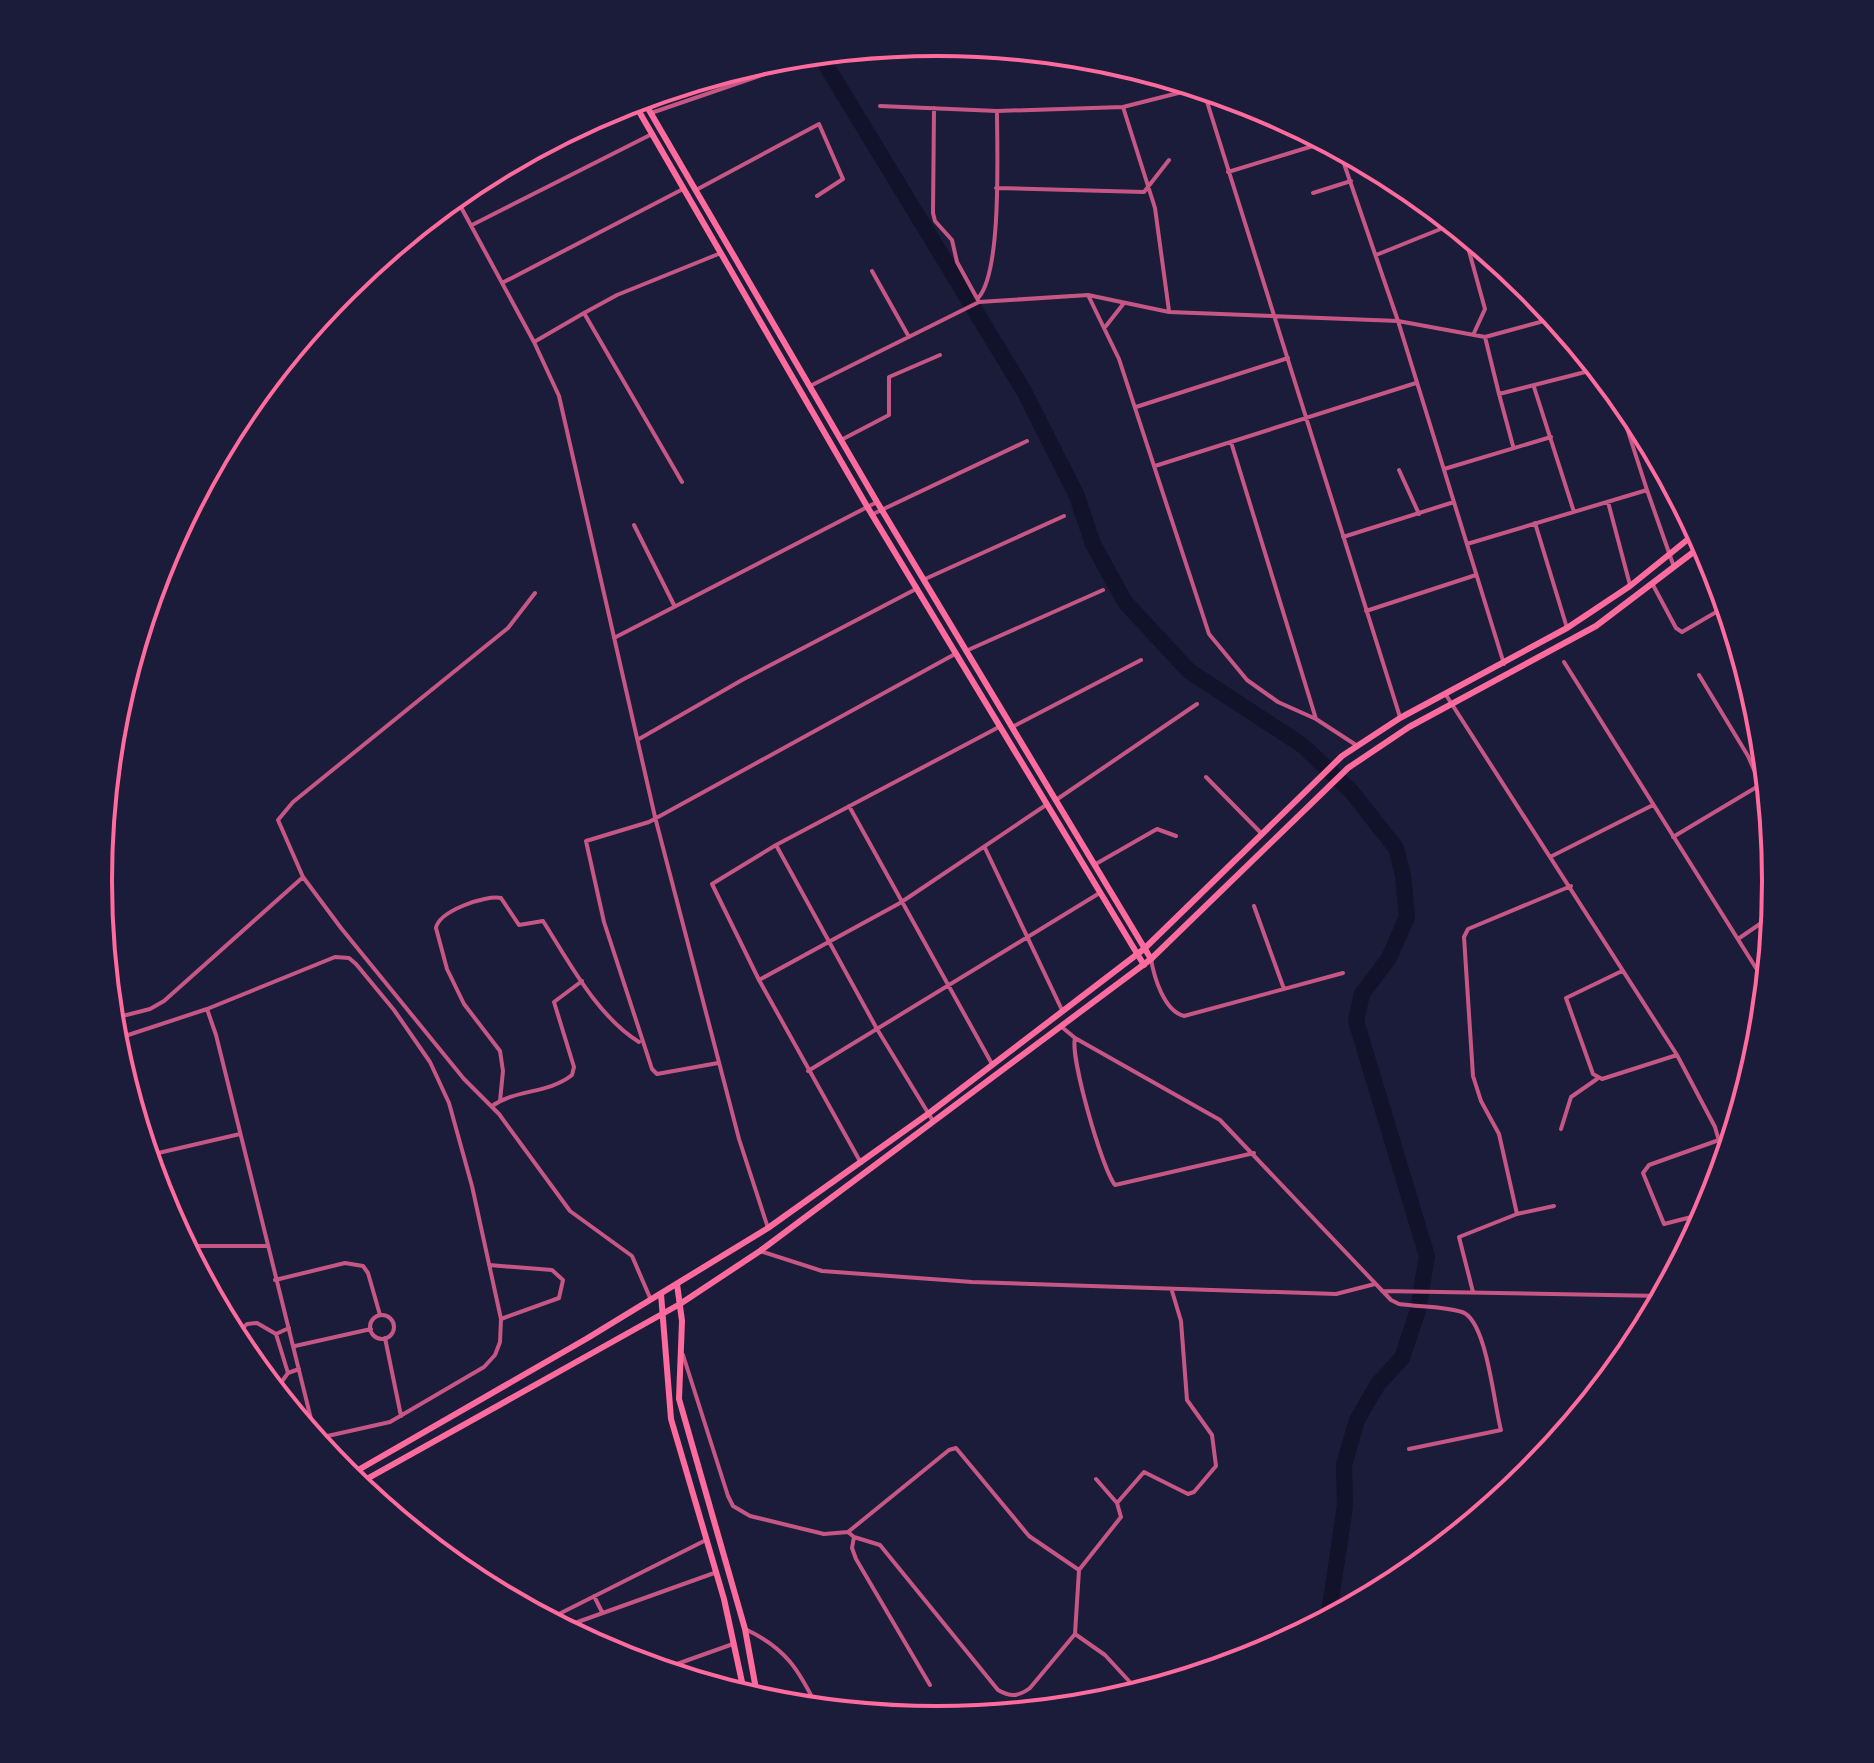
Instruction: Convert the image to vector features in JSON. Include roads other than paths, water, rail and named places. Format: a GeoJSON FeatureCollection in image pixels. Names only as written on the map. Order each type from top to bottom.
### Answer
{"type":"FeatureCollection","features":[{"type":"Feature","properties":{"kind":"main road"},"geometry":{"type":"LineString","coordinates":[[648,109],[877,502],[1151,959]]}},
{"type":"Feature","properties":{"kind":"main road"},"geometry":{"type":"LineString","coordinates":[[640,112],[870,511],[1098,894],[1144,965]]}},
{"type":"Feature","properties":{"kind":"main road"},"geometry":{"type":"LineString","coordinates":[[358,1470],[661,1294],[768,1228],[861,1163],[1144,949],[1322,774],[1356,745],[1567,628],[1630,586],[1688,539]]}},
{"type":"Feature","properties":{"kind":"main road"},"geometry":{"type":"LineString","coordinates":[[368,1478],[680,1304],[760,1251],[1144,965],[1330,784],[1373,749],[1596,626],[1694,553]]}},
{"type":"Feature","properties":{"kind":"main road"},"geometry":{"type":"LineString","coordinates":[[1366,739],[1373,749]]}},
{"type":"Feature","properties":{"kind":"main road"},"geometry":{"type":"LineString","coordinates":[[1213,884],[1220,894]]}},
{"type":"Feature","properties":{"kind":"main road"},"geometry":{"type":"LineString","coordinates":[[1116,923],[1125,917]]}},
{"type":"Feature","properties":{"kind":"main road"},"geometry":{"type":"LineString","coordinates":[[677,1284],[680,1304],[677,1383],[684,1423],[745,1629],[757,1687]]}},
{"type":"Feature","properties":{"kind":"main road"},"geometry":{"type":"LineString","coordinates":[[661,1294],[667,1398],[717,1572],[743,1684]]}},
{"type":"Feature","properties":{"kind":"main road"},"geometry":{"type":"LineString","coordinates":[[743,1680],[756,1677]]}},
{"type":"Feature","properties":{"kind":"street"},"geometry":{"type":"LineString","coordinates":[[651,113],[761,75]]}},
{"type":"Feature","properties":{"kind":"street"},"geometry":{"type":"LineString","coordinates":[[880,106],[997,111],[1123,107],[1180,93]]}},
{"type":"Feature","properties":{"kind":"street"},"geometry":{"type":"LineString","coordinates":[[1204,101],[1275,315],[1400,718]]}},
{"type":"Feature","properties":{"kind":"street"},"geometry":{"type":"LineString","coordinates":[[1123,107],[1150,189],[1169,312]]}},
{"type":"Feature","properties":{"kind":"street"},"geometry":{"type":"LineString","coordinates":[[934,108],[933,213],[935,221],[952,240],[961,269],[979,299]]}},
{"type":"Feature","properties":{"kind":"street"},"geometry":{"type":"LineString","coordinates":[[810,386],[959,312],[979,299],[989,280],[996,188],[997,111]]}},
{"type":"Feature","properties":{"kind":"street"},"geometry":{"type":"LineString","coordinates":[[696,190],[819,124],[843,179],[817,196]]}},
{"type":"Feature","properties":{"kind":"street"},"geometry":{"type":"LineString","coordinates":[[472,225],[654,133]]}},
{"type":"Feature","properties":{"kind":"street"},"geometry":{"type":"LineString","coordinates":[[1228,172],[1312,146]]}},
{"type":"Feature","properties":{"kind":"street"},"geometry":{"type":"LineString","coordinates":[[996,188],[1134,193],[1150,189],[1169,160]]}},
{"type":"Feature","properties":{"kind":"street"},"geometry":{"type":"LineString","coordinates":[[1345,164],[1398,321],[1504,664]]}},
{"type":"Feature","properties":{"kind":"street"},"geometry":{"type":"LineString","coordinates":[[1313,193],[1351,181]]}},
{"type":"Feature","properties":{"kind":"street"},"geometry":{"type":"LineString","coordinates":[[502,283],[683,189]]}},
{"type":"Feature","properties":{"kind":"street"},"geometry":{"type":"LineString","coordinates":[[461,207],[534,342],[559,396],[655,817],[719,1063],[768,1228]]}},
{"type":"Feature","properties":{"kind":"street"},"geometry":{"type":"LineString","coordinates":[[1376,255],[1442,229]]}},
{"type":"Feature","properties":{"kind":"street"},"geometry":{"type":"LineString","coordinates":[[1469,251],[1485,309],[1474,334]]}},
{"type":"Feature","properties":{"kind":"street"},"geometry":{"type":"LineString","coordinates":[[534,342],[617,295],[721,253]]}},
{"type":"Feature","properties":{"kind":"street"},"geometry":{"type":"LineString","coordinates":[[872,271],[909,337]]}},
{"type":"Feature","properties":{"kind":"street"},"geometry":{"type":"LineString","coordinates":[[979,299],[1088,295],[1169,312],[1398,321],[1485,337],[1543,321]]}},
{"type":"Feature","properties":{"kind":"street"},"geometry":{"type":"LineString","coordinates":[[1088,295],[1106,326],[1136,407],[1212,640],[1247,680],[1278,702],[1316,719],[1356,745]]}},
{"type":"Feature","properties":{"kind":"street"},"geometry":{"type":"LineString","coordinates":[[1106,326],[1125,303]]}},
{"type":"Feature","properties":{"kind":"street"},"geometry":{"type":"LineString","coordinates":[[584,313],[682,482]]}},
{"type":"Feature","properties":{"kind":"street"},"geometry":{"type":"LineString","coordinates":[[1485,337],[1513,446]]}},
{"type":"Feature","properties":{"kind":"street"},"geometry":{"type":"LineString","coordinates":[[841,440],[889,415],[889,377],[940,355]]}},
{"type":"Feature","properties":{"kind":"street"},"geometry":{"type":"LineString","coordinates":[[1136,407],[1288,358]]}},
{"type":"Feature","properties":{"kind":"street"},"geometry":{"type":"LineString","coordinates":[[1499,394],[1586,372]]}},
{"type":"Feature","properties":{"kind":"street"},"geometry":{"type":"LineString","coordinates":[[1155,466],[1416,383]]}},
{"type":"Feature","properties":{"kind":"street"},"geometry":{"type":"LineString","coordinates":[[1534,387],[1574,512]]}},
{"type":"Feature","properties":{"kind":"street"},"geometry":{"type":"LineString","coordinates":[[1628,431],[1675,569]]}},
{"type":"Feature","properties":{"kind":"street"},"geometry":{"type":"LineString","coordinates":[[1444,469],[1551,437]]}},
{"type":"Feature","properties":{"kind":"street"},"geometry":{"type":"LineString","coordinates":[[614,638],[674,605],[870,511],[882,510],[1027,441]]}},
{"type":"Feature","properties":{"kind":"street"},"geometry":{"type":"LineString","coordinates":[[1231,442],[1316,719]]}},
{"type":"Feature","properties":{"kind":"street"},"geometry":{"type":"LineString","coordinates":[[1399,470],[1419,514]]}},
{"type":"Feature","properties":{"kind":"street"},"geometry":{"type":"LineString","coordinates":[[1467,544],[1647,490]]}},
{"type":"Feature","properties":{"kind":"street"},"geometry":{"type":"LineString","coordinates":[[870,511],[877,502]]}},
{"type":"Feature","properties":{"kind":"street"},"geometry":{"type":"LineString","coordinates":[[1343,537],[1454,502]]}},
{"type":"Feature","properties":{"kind":"street"},"geometry":{"type":"LineString","coordinates":[[1608,502],[1630,586]]}},
{"type":"Feature","properties":{"kind":"street"},"geometry":{"type":"LineString","coordinates":[[925,579],[1064,516]]}},
{"type":"Feature","properties":{"kind":"street"},"geometry":{"type":"LineString","coordinates":[[1535,523],[1567,628]]}},
{"type":"Feature","properties":{"kind":"street"},"geometry":{"type":"LineString","coordinates":[[634,525],[674,605]]}},
{"type":"Feature","properties":{"kind":"street"},"geometry":{"type":"LineString","coordinates":[[1366,611],[1476,575]]}},
{"type":"Feature","properties":{"kind":"street"},"geometry":{"type":"LineString","coordinates":[[1653,585],[1676,628],[1682,632],[1717,611]]}},
{"type":"Feature","properties":{"kind":"street"},"geometry":{"type":"LineString","coordinates":[[638,740],[742,680],[918,588]]}},
{"type":"Feature","properties":{"kind":"street"},"geometry":{"type":"LineString","coordinates":[[968,650],[1103,590]]}},
{"type":"Feature","properties":{"kind":"street"},"geometry":{"type":"LineString","coordinates":[[535,593],[508,628],[293,802],[278,820],[303,877],[426,1033],[492,1106],[570,1211],[632,1256],[651,1300]]}},
{"type":"Feature","properties":{"kind":"street"},"geometry":{"type":"LineString","coordinates":[[719,1063],[657,1074],[641,1043],[585,843],[638,827],[957,653]]}},
{"type":"Feature","properties":{"kind":"street"},"geometry":{"type":"LineString","coordinates":[[1011,728],[1141,660]]}},
{"type":"Feature","properties":{"kind":"street"},"geometry":{"type":"LineString","coordinates":[[1564,662],[1757,970]]}},
{"type":"Feature","properties":{"kind":"street"},"geometry":{"type":"LineString","coordinates":[[1699,675],[1754,770]]}},
{"type":"Feature","properties":{"kind":"street"},"geometry":{"type":"LineString","coordinates":[[1446,694],[1677,1055],[1720,1144]]}},
{"type":"Feature","properties":{"kind":"street"},"geometry":{"type":"LineString","coordinates":[[1056,800],[1197,704]]}},
{"type":"Feature","properties":{"kind":"street"},"geometry":{"type":"LineString","coordinates":[[861,1163],[759,980],[712,884],[776,845],[999,727]]}},
{"type":"Feature","properties":{"kind":"street"},"geometry":{"type":"LineString","coordinates":[[1206,777],[1261,833]]}},
{"type":"Feature","properties":{"kind":"street"},"geometry":{"type":"LineString","coordinates":[[1673,837],[1757,788]]}},
{"type":"Feature","properties":{"kind":"street"},"geometry":{"type":"LineString","coordinates":[[759,980],[900,903],[1046,805]]}},
{"type":"Feature","properties":{"kind":"street"},"geometry":{"type":"LineString","coordinates":[[1552,856],[1653,805]]}},
{"type":"Feature","properties":{"kind":"street"},"geometry":{"type":"LineString","coordinates":[[849,806],[900,903],[992,1064]]}},
{"type":"Feature","properties":{"kind":"street"},"geometry":{"type":"LineString","coordinates":[[1094,865],[1157,829],[1176,836]]}},
{"type":"Feature","properties":{"kind":"street"},"geometry":{"type":"LineString","coordinates":[[776,845],[877,1029],[935,1123]]}},
{"type":"Feature","properties":{"kind":"street"},"geometry":{"type":"LineString","coordinates":[[985,848],[1062,1010]]}},
{"type":"Feature","properties":{"kind":"street"},"geometry":{"type":"LineString","coordinates":[[123,1016],[150,1009],[164,1001],[303,877]]}},
{"type":"Feature","properties":{"kind":"street"},"geometry":{"type":"LineString","coordinates":[[1517,1214],[1499,1134],[1481,1101],[1473,1076],[1464,937],[1468,929],[1571,886]]}},
{"type":"Feature","properties":{"kind":"street"},"geometry":{"type":"LineString","coordinates":[[808,1071],[1098,894]]}},
{"type":"Feature","properties":{"kind":"street"},"geometry":{"type":"LineString","coordinates":[[500,1101],[503,1071],[500,1051],[486,1038],[458,993],[440,950],[437,922],[483,899],[501,898],[519,925],[543,921],[582,981],[615,1022],[641,1043]]}},
{"type":"Feature","properties":{"kind":"street"},"geometry":{"type":"LineString","coordinates":[[1254,906],[1284,989]]}},
{"type":"Feature","properties":{"kind":"street"},"geometry":{"type":"LineString","coordinates":[[1738,939],[1761,923]]}},
{"type":"Feature","properties":{"kind":"street"},"geometry":{"type":"LineString","coordinates":[[126,1036],[207,1009],[318,961],[349,958],[394,1010],[440,1082],[472,1186],[501,1319],[500,1342],[495,1355],[484,1367],[401,1416],[374,1428],[326,1437]]}},
{"type":"Feature","properties":{"kind":"street"},"geometry":{"type":"LineString","coordinates":[[1151,959],[1153,974]]}},
{"type":"Feature","properties":{"kind":"street"},"geometry":{"type":"LineString","coordinates":[[1144,965],[1153,974],[1176,1014],[1184,1016],[1343,973]]}},
{"type":"Feature","properties":{"kind":"street"},"geometry":{"type":"LineString","coordinates":[[1597,1079],[1566,998],[1622,971]]}},
{"type":"Feature","properties":{"kind":"street"},"geometry":{"type":"LineString","coordinates":[[492,1106],[500,1101],[552,1089],[572,1075],[574,1067],[554,1002],[582,981]]}},
{"type":"Feature","properties":{"kind":"street"},"geometry":{"type":"LineString","coordinates":[[207,1009],[310,1419]]}},
{"type":"Feature","properties":{"kind":"street"},"geometry":{"type":"LineString","coordinates":[[1063,1028],[1075,1038],[1210,1113],[1254,1153],[1375,1284],[1399,1304],[1463,1312],[1474,1321],[1487,1362],[1501,1430],[1409,1449]]}},
{"type":"Feature","properties":{"kind":"street"},"geometry":{"type":"LineString","coordinates":[[1075,1038],[1073,1056],[1115,1185],[1254,1153]]}},
{"type":"Feature","properties":{"kind":"street"},"geometry":{"type":"LineString","coordinates":[[1561,1129],[1571,1097],[1597,1079],[1677,1055]]}},
{"type":"Feature","properties":{"kind":"street"},"geometry":{"type":"LineString","coordinates":[[157,1153],[240,1134]]}},
{"type":"Feature","properties":{"kind":"street"},"geometry":{"type":"LineString","coordinates":[[1691,1217],[1664,1224],[1643,1173],[1649,1165],[1719,1140]]}},
{"type":"Feature","properties":{"kind":"street"},"geometry":{"type":"LineString","coordinates":[[1473,1292],[1459,1237],[1517,1214],[1554,1206]]}},
{"type":"Feature","properties":{"kind":"street"},"geometry":{"type":"LineString","coordinates":[[197,1246],[267,1246]]}},
{"type":"Feature","properties":{"kind":"street"},"geometry":{"type":"LineString","coordinates":[[760,1251],[822,1271],[1172,1291],[1243,1288],[1336,1294],[1375,1284]]}},
{"type":"Feature","properties":{"kind":"street"},"geometry":{"type":"LineString","coordinates":[[275,1280],[345,1263],[363,1266],[368,1273],[380,1315]]}},
{"type":"Feature","properties":{"kind":"street"},"geometry":{"type":"LineString","coordinates":[[489,1265],[552,1270],[563,1280],[559,1298],[501,1319]]}},
{"type":"Feature","properties":{"kind":"street"},"geometry":{"type":"LineString","coordinates":[[1117,1503],[1144,1472],[1188,1494],[1194,1492],[1216,1466],[1212,1435],[1187,1400],[1181,1321],[1172,1291]]}},
{"type":"Feature","properties":{"kind":"street"},"geometry":{"type":"LineString","coordinates":[[1382,1291],[1651,1296]]}},
{"type":"Feature","properties":{"kind":"street"},"geometry":{"type":"LineString","coordinates":[[371,1329],[375,1318],[380,1315]]}},
{"type":"Feature","properties":{"kind":"street"},"geometry":{"type":"LineString","coordinates":[[371,1329],[378,1338],[385,1338],[394,1331],[391,1319],[380,1315]]}},
{"type":"Feature","properties":{"kind":"street"},"geometry":{"type":"LineString","coordinates":[[243,1328],[257,1323],[276,1334],[288,1373]]}},
{"type":"Feature","properties":{"kind":"street"},"geometry":{"type":"LineString","coordinates":[[276,1334],[289,1328]]}},
{"type":"Feature","properties":{"kind":"street"},"geometry":{"type":"LineString","coordinates":[[294,1347],[371,1329]]}},
{"type":"Feature","properties":{"kind":"street"},"geometry":{"type":"LineString","coordinates":[[385,1338],[401,1416]]}},
{"type":"Feature","properties":{"kind":"street"},"geometry":{"type":"LineString","coordinates":[[680,1349],[733,1506],[750,1516],[824,1534],[848,1532],[949,1450],[956,1448],[1029,1536],[1079,1570]]}},
{"type":"Feature","properties":{"kind":"street"},"geometry":{"type":"LineString","coordinates":[[281,1383],[288,1373],[299,1369]]}},
{"type":"Feature","properties":{"kind":"street"},"geometry":{"type":"LineString","coordinates":[[848,1532],[880,1545],[998,1690],[1009,1696],[1022,1694],[1075,1634],[1079,1570],[1121,1517],[1117,1503],[1096,1479]]}},
{"type":"Feature","properties":{"kind":"street"},"geometry":{"type":"LineString","coordinates":[[854,1537],[852,1548],[856,1559],[930,1685]]}},
{"type":"Feature","properties":{"kind":"street"},"geometry":{"type":"LineString","coordinates":[[558,1614],[706,1540]]}},
{"type":"Feature","properties":{"kind":"street"},"geometry":{"type":"LineString","coordinates":[[574,1623],[717,1572]]}},
{"type":"Feature","properties":{"kind":"street"},"geometry":{"type":"LineString","coordinates":[[594,1596],[602,1613]]}},
{"type":"Feature","properties":{"kind":"street"},"geometry":{"type":"LineString","coordinates":[[745,1629],[762,1637],[794,1663],[812,1697]]}},
{"type":"Feature","properties":{"kind":"street"},"geometry":{"type":"LineString","coordinates":[[1075,1634],[1105,1655],[1131,1683]]}},
{"type":"Feature","properties":{"kind":"street"},"geometry":{"type":"LineString","coordinates":[[676,1664],[736,1643]]}},
{"type":"Feature","properties":{"kind":"waterway"},"geometry":{"type":"LineString","coordinates":[[826,65],[1024,391],[1077,496],[1093,544],[1125,602],[1189,671],[1302,745],[1351,791],[1396,848],[1403,875],[1407,917],[1389,958],[1362,994],[1356,1021],[1427,1256],[1418,1310],[1402,1358],[1378,1384],[1357,1420],[1344,1465],[1345,1506],[1330,1607]]}}]}
